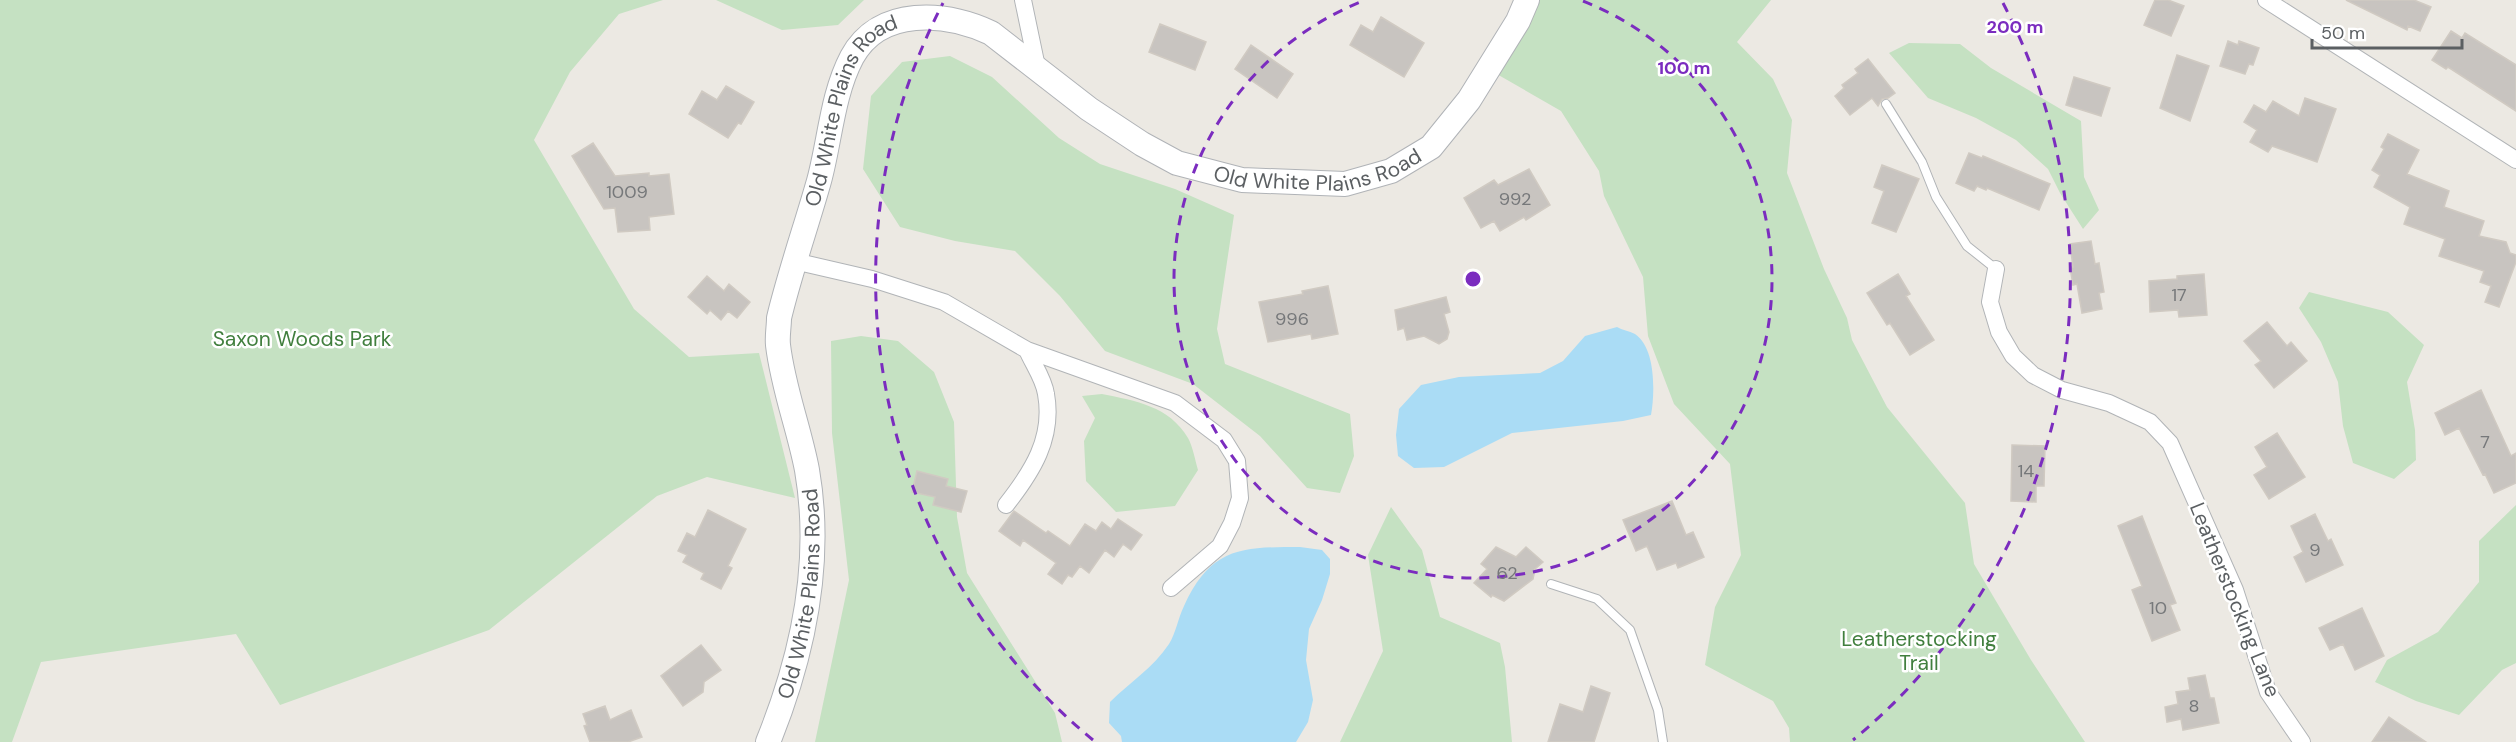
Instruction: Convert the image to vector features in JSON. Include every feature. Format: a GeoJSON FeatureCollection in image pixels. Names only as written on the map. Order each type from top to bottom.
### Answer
{"type":"FeatureCollection","features":[{"type":"Feature","properties":{"kind":"street"},"geometry":{"type":"LineString","coordinates":[[1023,0],[1037,67]]}},
{"type":"Feature","properties":{"kind":"street","name":"Old White Plains Road"},"geometry":{"type":"LineString","coordinates":[[768,742],[778,717],[801,640],[813,557],[814,528],[807,469],[778,342],[779,318],[819,180],[840,92],[852,57],[877,30],[897,20],[925,17],[970,24],[991,33],[1098,115],[1142,144],[1177,163],[1242,180],[1286,184],[1345,184],[1392,171],[1431,147],[1469,100],[1518,21],[1527,0]]}},
{"type":"Feature","properties":{"kind":"street"},"geometry":{"type":"LineString","coordinates":[[2266,0],[2516,160]]}},
{"type":"Feature","properties":{"kind":"street"},"geometry":{"type":"LineString","coordinates":[[794,261],[872,279],[944,302],[1027,350],[1175,403],[1224,440],[1237,461],[1240,498],[1232,523],[1220,546],[1171,588]]}},
{"type":"Feature","properties":{"kind":"street","name":"Leatherstocking Lane"},"geometry":{"type":"LineString","coordinates":[[1996,269],[1990,303],[2000,333],[2013,356],[2033,375],[2062,390],[2109,403],[2150,422],[2170,443],[2235,590],[2268,692],[2302,742]]}},
{"type":"Feature","properties":{"kind":"street"},"geometry":{"type":"LineString","coordinates":[[1006,505],[1024,482],[1043,448],[1048,425],[1046,392],[1027,350]]}},
{"type":"Feature","properties":{"kind":"lane"},"geometry":{"type":"LineString","coordinates":[[1886,104],[1922,162],[1936,196],[1967,246],[1996,269]]}},
{"type":"Feature","properties":{"kind":"lane"},"geometry":{"type":"LineString","coordinates":[[1551,584],[1597,599],[1630,630],[1658,710],[1663,742]]}},
{"type":"Feature","properties":{"kind":"green space","name":"Saxon Woods Park"},"geometry":{"type":"Polygon","coordinates":[[[0,0],[663,0],[619,14],[570,72],[534,140],[634,309],[689,357],[759,353],[795,498],[707,477],[657,496],[489,630],[280,705],[236,634],[41,662],[12,742],[0,742],[0,0]]]}},
{"type":"Feature","properties":{"kind":"green space"},"geometry":{"type":"Polygon","coordinates":[[[716,0],[864,0],[838,25],[782,30],[716,0]]]}},
{"type":"Feature","properties":{"kind":"green space","name":"Leatherstocking Trail"},"geometry":{"type":"Polygon","coordinates":[[[1538,0],[1771,0],[1737,42],[1773,79],[1792,120],[1787,173],[1824,269],[1847,318],[1852,340],[1887,407],[1965,503],[1974,564],[2031,660],[2085,742],[1790,742],[1789,728],[1773,701],[1705,665],[1715,607],[1741,555],[1730,464],[1674,404],[1648,336],[1643,277],[1604,196],[1599,171],[1561,111],[1495,73],[1538,0]]]}},
{"type":"Feature","properties":{"kind":"green space"},"geometry":{"type":"Polygon","coordinates":[[[1909,43],[1960,44],[1991,68],[2081,121],[2084,177],[2099,210],[2083,229],[2048,169],[2016,140],[1976,118],[1928,98],[1889,53],[1909,43]]]}},
{"type":"Feature","properties":{"kind":"green space"},"geometry":{"type":"Polygon","coordinates":[[[950,56],[992,77],[1059,138],[1100,164],[1175,189],[1234,215],[1217,329],[1225,364],[1350,414],[1354,456],[1340,493],[1307,488],[1260,436],[1193,384],[1105,351],[1060,296],[1015,251],[955,241],[900,227],[863,169],[871,96],[902,62],[950,56]]]}},
{"type":"Feature","properties":{"kind":"green space"},"geometry":{"type":"Polygon","coordinates":[[[2309,292],[2388,312],[2424,345],[2407,382],[2415,430],[2416,460],[2394,479],[2353,463],[2343,426],[2338,382],[2321,342],[2299,308],[2309,292]]]}},
{"type":"Feature","properties":{"kind":"green space"},"geometry":{"type":"Polygon","coordinates":[[[861,336],[898,341],[934,372],[954,422],[957,517],[967,573],[1055,713],[1062,742],[815,742],[849,580],[832,433],[831,341],[861,336]]]}},
{"type":"Feature","properties":{"kind":"green space"},"geometry":{"type":"Polygon","coordinates":[[[1102,394],[1139,403],[1161,412],[1180,427],[1188,438],[1198,470],[1175,506],[1116,512],[1086,481],[1084,441],[1095,418],[1082,396],[1102,394]]]}},
{"type":"Feature","properties":{"kind":"green space"},"geometry":{"type":"Polygon","coordinates":[[[2516,505],[2516,663],[2502,670],[2459,715],[2416,701],[2375,682],[2387,660],[2438,632],[2479,582],[2479,541],[2516,505]]]}},
{"type":"Feature","properties":{"kind":"green space"},"geometry":{"type":"Polygon","coordinates":[[[1391,507],[1422,550],[1440,617],[1500,643],[1505,667],[1512,742],[1340,742],[1383,651],[1368,555],[1391,507]]]}},
{"type":"Feature","properties":{"kind":"water"},"geometry":{"type":"Polygon","coordinates":[[[1617,327],[1635,334],[1647,349],[1653,383],[1651,415],[1623,421],[1512,433],[1444,467],[1414,468],[1398,456],[1396,435],[1399,409],[1421,385],[1459,377],[1540,373],[1563,361],[1585,336],[1617,327]]]}},
{"type":"Feature","properties":{"kind":"water"},"geometry":{"type":"Polygon","coordinates":[[[1300,547],[1322,550],[1330,559],[1330,574],[1322,600],[1309,629],[1306,660],[1313,700],[1308,722],[1296,742],[1122,742],[1121,736],[1109,723],[1110,702],[1163,653],[1169,644],[1184,606],[1205,572],[1217,561],[1245,550],[1300,547]]]}},
{"type":"Feature","properties":{"kind":"building"},"geometry":{"type":"Polygon","coordinates":[[[2155,0],[2168,0],[2184,6],[2171,36],[2144,25],[2155,0]]]}},
{"type":"Feature","properties":{"kind":"building"},"geometry":{"type":"Polygon","coordinates":[[[2346,0],[2414,0],[2431,7],[2420,31],[2408,26],[2407,30],[2346,0]]]}},
{"type":"Feature","properties":{"kind":"building"},"geometry":{"type":"Polygon","coordinates":[[[1381,17],[1424,43],[1404,77],[1350,45],[1361,25],[1373,32],[1381,17]]]}},
{"type":"Feature","properties":{"kind":"building"},"geometry":{"type":"Polygon","coordinates":[[[1160,24],[1206,42],[1195,70],[1149,52],[1160,24]]]}},
{"type":"Feature","properties":{"kind":"building"},"geometry":{"type":"Polygon","coordinates":[[[2451,31],[2462,38],[2465,33],[2516,65],[2516,111],[2448,67],[2446,69],[2432,60],[2451,31]]]}},
{"type":"Feature","properties":{"kind":"building"},"geometry":{"type":"Polygon","coordinates":[[[2228,41],[2238,45],[2239,41],[2259,48],[2253,65],[2249,64],[2245,74],[2220,66],[2228,41]]]}},
{"type":"Feature","properties":{"kind":"building"},"geometry":{"type":"Polygon","coordinates":[[[1251,45],[1293,74],[1277,98],[1235,69],[1251,45]]]}},
{"type":"Feature","properties":{"kind":"building"},"geometry":{"type":"Polygon","coordinates":[[[2177,55],[2209,66],[2190,121],[2160,108],[2177,55]]]}},
{"type":"Feature","properties":{"kind":"building"},"geometry":{"type":"Polygon","coordinates":[[[1868,59],[1895,93],[1882,99],[1878,106],[1872,98],[1850,115],[1835,96],[1844,88],[1842,85],[1858,73],[1855,69],[1868,59]]]}},
{"type":"Feature","properties":{"kind":"building"},"geometry":{"type":"Polygon","coordinates":[[[2074,77],[2110,88],[2101,116],[2066,105],[2074,77]]]}},
{"type":"Feature","properties":{"kind":"building"},"geometry":{"type":"Polygon","coordinates":[[[726,86],[754,102],[741,124],[738,123],[728,138],[689,114],[702,91],[717,100],[726,86]]]}},
{"type":"Feature","properties":{"kind":"building"},"geometry":{"type":"Polygon","coordinates":[[[2305,98],[2336,109],[2317,162],[2272,146],[2268,152],[2250,142],[2257,130],[2244,122],[2254,105],[2266,112],[2273,101],[2299,116],[2305,98]]]}},
{"type":"Feature","properties":{"kind":"building"},"geometry":{"type":"Polygon","coordinates":[[[2388,134],[2419,150],[2407,174],[2449,191],[2444,207],[2484,221],[2479,236],[2506,242],[2510,253],[2516,255],[2516,262],[2499,307],[2485,302],[2491,286],[2480,282],[2484,271],[2439,256],[2445,239],[2404,224],[2410,207],[2374,187],[2380,175],[2372,170],[2384,149],[2381,147],[2388,134]]]}},
{"type":"Feature","properties":{"kind":"building"},"geometry":{"type":"Polygon","coordinates":[[[593,143],[615,176],[669,174],[674,214],[649,217],[650,230],[618,232],[615,208],[604,209],[572,156],[593,143]]]}},
{"type":"Feature","properties":{"kind":"building"},"geometry":{"type":"Polygon","coordinates":[[[1969,153],[1982,158],[1983,156],[2050,184],[2039,210],[1987,188],[1986,190],[1977,186],[1974,191],[1956,183],[1969,153]]]}},
{"type":"Feature","properties":{"kind":"building"},"geometry":{"type":"Polygon","coordinates":[[[1882,165],[1919,179],[1896,232],[1872,223],[1884,191],[1874,187],[1882,165]]]}},
{"type":"Feature","properties":{"kind":"building"},"geometry":{"type":"Polygon","coordinates":[[[1529,169],[1550,205],[1526,220],[1524,217],[1500,231],[1494,221],[1481,228],[1464,198],[1494,180],[1498,185],[1529,169]]]}},
{"type":"Feature","properties":{"kind":"building"},"geometry":{"type":"Polygon","coordinates":[[[2091,241],[2095,264],[2099,263],[2104,292],[2099,293],[2102,309],[2082,313],[2077,284],[2073,285],[2070,244],[2091,241]]]}},
{"type":"Feature","properties":{"kind":"building"},"geometry":{"type":"Polygon","coordinates":[[[1898,274],[1910,294],[1906,296],[1934,340],[1910,355],[1890,323],[1887,325],[1867,293],[1898,274]]]}},
{"type":"Feature","properties":{"kind":"building"},"geometry":{"type":"Polygon","coordinates":[[[2204,274],[2207,315],[2179,317],[2178,310],[2150,312],[2149,281],[2204,274]]]}},
{"type":"Feature","properties":{"kind":"building"},"geometry":{"type":"Polygon","coordinates":[[[707,276],[724,291],[729,284],[750,302],[737,318],[728,311],[721,320],[710,310],[707,314],[688,297],[707,276]]]}},
{"type":"Feature","properties":{"kind":"building"},"geometry":{"type":"Polygon","coordinates":[[[1328,286],[1338,334],[1312,339],[1311,334],[1268,342],[1259,302],[1303,294],[1302,291],[1328,286]]]}},
{"type":"Feature","properties":{"kind":"building"},"geometry":{"type":"Polygon","coordinates":[[[1446,297],[1450,312],[1444,314],[1449,332],[1447,339],[1439,344],[1424,336],[1407,340],[1404,328],[1398,330],[1395,310],[1446,297]]]}},
{"type":"Feature","properties":{"kind":"building"},"geometry":{"type":"Polygon","coordinates":[[[2267,322],[2287,346],[2291,342],[2307,361],[2274,388],[2255,365],[2261,361],[2244,341],[2267,322]]]}},
{"type":"Feature","properties":{"kind":"building"},"geometry":{"type":"Polygon","coordinates":[[[2481,390],[2511,456],[2516,453],[2516,483],[2494,493],[2459,428],[2445,435],[2435,413],[2481,390]]]}},
{"type":"Feature","properties":{"kind":"building"},"geometry":{"type":"Polygon","coordinates":[[[2277,433],[2305,477],[2269,499],[2254,475],[2267,467],[2255,447],[2277,433]]]}},
{"type":"Feature","properties":{"kind":"building"},"geometry":{"type":"Polygon","coordinates":[[[2012,445],[2045,446],[2044,486],[2036,486],[2036,502],[2011,501],[2012,445]]]}},
{"type":"Feature","properties":{"kind":"building"},"geometry":{"type":"Polygon","coordinates":[[[917,471],[948,479],[946,486],[967,491],[961,512],[933,505],[935,497],[912,492],[917,471]]]}},
{"type":"Feature","properties":{"kind":"building"},"geometry":{"type":"Polygon","coordinates":[[[1672,501],[1686,535],[1693,532],[1704,557],[1678,568],[1676,563],[1657,570],[1647,546],[1636,551],[1623,520],[1672,501]]]}},
{"type":"Feature","properties":{"kind":"building"},"geometry":{"type":"Polygon","coordinates":[[[708,510],[746,529],[728,566],[732,568],[721,589],[701,579],[704,573],[683,562],[687,555],[678,551],[687,533],[695,537],[708,510]]]}},
{"type":"Feature","properties":{"kind":"building"},"geometry":{"type":"Polygon","coordinates":[[[1014,511],[1070,546],[1085,524],[1096,531],[1102,522],[1111,529],[1118,519],[1142,535],[1131,550],[1123,544],[1114,557],[1105,550],[1089,573],[1080,566],[1072,577],[1068,575],[1062,584],[1048,574],[1056,563],[1023,540],[1020,546],[999,531],[1014,511]]]}},
{"type":"Feature","properties":{"kind":"building"},"geometry":{"type":"Polygon","coordinates":[[[2315,514],[2328,541],[2331,539],[2343,565],[2306,582],[2294,557],[2303,552],[2291,526],[2315,514]]]}},
{"type":"Feature","properties":{"kind":"building"},"geometry":{"type":"Polygon","coordinates":[[[2142,516],[2176,603],[2170,605],[2180,630],[2152,641],[2132,590],[2142,586],[2118,526],[2142,516]]]}},
{"type":"Feature","properties":{"kind":"building"},"geometry":{"type":"Polygon","coordinates":[[[1496,547],[1516,557],[1526,547],[1543,562],[1535,569],[1533,579],[1504,601],[1492,595],[1491,597],[1474,583],[1487,569],[1481,564],[1496,547]]]}},
{"type":"Feature","properties":{"kind":"building"},"geometry":{"type":"Polygon","coordinates":[[[2362,608],[2384,656],[2355,670],[2343,644],[2330,650],[2319,628],[2362,608]]]}},
{"type":"Feature","properties":{"kind":"building"},"geometry":{"type":"Polygon","coordinates":[[[701,645],[721,670],[704,682],[703,692],[683,706],[661,676],[701,645]]]}},
{"type":"Feature","properties":{"kind":"building"},"geometry":{"type":"Polygon","coordinates":[[[2205,675],[2210,698],[2214,698],[2219,723],[2183,730],[2181,719],[2167,722],[2165,707],[2178,704],[2176,692],[2190,690],[2188,678],[2205,675]]]}},
{"type":"Feature","properties":{"kind":"building"},"geometry":{"type":"Polygon","coordinates":[[[1591,686],[1610,693],[1594,742],[1548,742],[1560,704],[1583,712],[1591,686]]]}},
{"type":"Feature","properties":{"kind":"building"},"geometry":{"type":"Polygon","coordinates":[[[605,706],[610,720],[631,710],[642,737],[628,742],[590,742],[584,726],[587,725],[583,714],[605,706]]]}},
{"type":"Feature","properties":{"kind":"building"},"geometry":{"type":"Polygon","coordinates":[[[2389,717],[2426,742],[2372,742],[2389,717]]]}}]}
